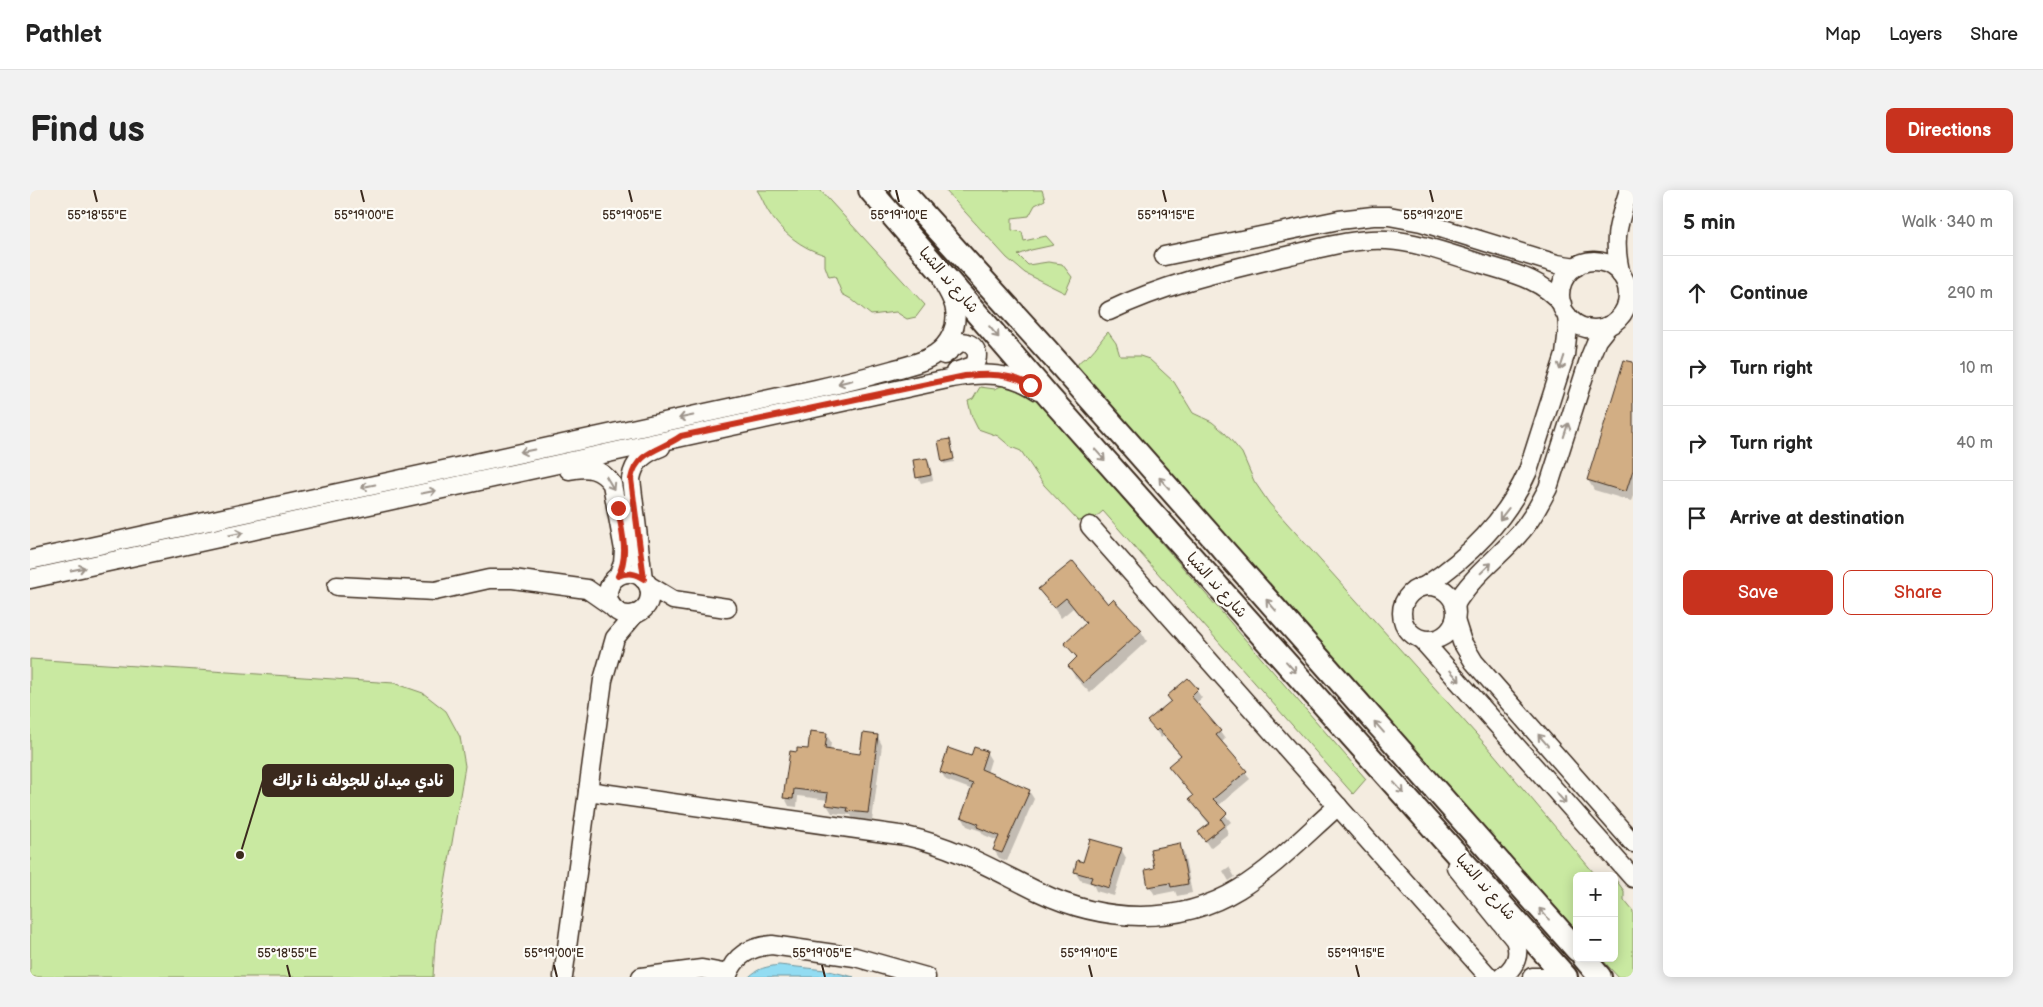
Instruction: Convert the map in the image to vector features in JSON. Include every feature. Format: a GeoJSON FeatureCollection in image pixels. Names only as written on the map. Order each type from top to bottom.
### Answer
{"type":"FeatureCollection","features":[{"type":"Feature","properties":{"kind":"main road","name":"شارع ند الشبا"},"geometry":{"type":"LineString","coordinates":[[870,190],[1051,399],[1566,977]]}},
{"type":"Feature","properties":{"kind":"main road","name":"شارع ند الشبا"},"geometry":{"type":"LineString","coordinates":[[902,190],[1046,349],[1573,945]]}},
{"type":"Feature","properties":{"kind":"main road"},"geometry":{"type":"LineString","coordinates":[[1240,611],[1249,612],[1272,634],[1280,633],[1290,625]]}},
{"type":"Feature","properties":{"kind":"main road"},"geometry":{"type":"LineString","coordinates":[[1587,962],[1600,977]]}},
{"type":"Feature","properties":{"kind":"street"},"geometry":{"type":"LineString","coordinates":[[1109,311],[1138,297],[1196,277],[1331,246],[1369,240],[1407,243],[1519,275],[1547,289],[1575,323],[1586,328],[1597,329],[1617,321],[1624,312],[1628,302],[1626,280],[1616,253],[1616,230],[1628,190]]}},
{"type":"Feature","properties":{"kind":"street"},"geometry":{"type":"LineString","coordinates":[[1164,256],[1339,220],[1373,216],[1421,222],[1552,262],[1581,265],[1593,262],[1609,265],[1626,280]]}},
{"type":"Feature","properties":{"kind":"street"},"geometry":{"type":"LineString","coordinates":[[1616,230],[1602,248],[1568,274],[1563,283],[1561,294],[1568,328],[1565,355],[1528,471],[1519,490],[1506,511],[1490,530],[1442,574],[1425,586],[1410,593],[1402,608],[1404,624],[1414,636],[1422,640],[1633,878]]}},
{"type":"Feature","properties":{"kind":"street"},"geometry":{"type":"LineString","coordinates":[[30,560],[816,389],[919,362],[936,354],[948,342],[955,323],[952,299],[935,263]]}},
{"type":"Feature","properties":{"kind":"street"},"geometry":{"type":"LineString","coordinates":[[1422,640],[1443,637],[1451,629],[1455,612],[1470,584],[1520,534],[1537,509],[1548,488],[1593,348],[1608,326]]}},
{"type":"Feature","properties":{"kind":"street"},"geometry":{"type":"LineString","coordinates":[[892,370],[907,370],[928,365],[960,342],[969,343],[976,350],[977,354],[976,363],[969,369],[923,380],[896,391]]}},
{"type":"Feature","properties":{"kind":"street"},"geometry":{"type":"LineString","coordinates":[[30,579],[681,436],[965,376],[1002,375],[1021,380],[1051,399]]}},
{"type":"Feature","properties":{"kind":"street"},"geometry":{"type":"LineString","coordinates":[[562,977],[600,696],[607,664],[616,638],[640,612],[650,595],[646,582],[631,486],[632,472],[644,455],[681,436]]}},
{"type":"Feature","properties":{"kind":"street"},"geometry":{"type":"LineString","coordinates":[[500,476],[510,479],[526,479],[577,468],[590,468],[597,470],[608,478],[615,491],[624,550],[624,563],[608,591],[616,638]]}},
{"type":"Feature","properties":{"kind":"street"},"geometry":{"type":"LineString","coordinates":[[342,492],[346,510]]}},
{"type":"Feature","properties":{"kind":"street"},"geometry":{"type":"LineString","coordinates":[[1090,526],[1488,977],[1504,963],[1508,954],[1508,943],[1498,927],[1496,917]]}},
{"type":"Feature","properties":{"kind":"street"},"geometry":{"type":"LineString","coordinates":[[588,589],[624,574],[634,574],[673,600],[727,608]]}},
{"type":"Feature","properties":{"kind":"street"},"geometry":{"type":"LineString","coordinates":[[337,586],[435,591],[501,578],[588,589],[620,613],[640,612],[673,600]]}},
{"type":"Feature","properties":{"kind":"street"},"geometry":{"type":"LineString","coordinates":[[1425,586],[1434,586],[1443,590],[1451,597],[1462,642],[1474,662],[1633,843]]}},
{"type":"Feature","properties":{"kind":"street"},"geometry":{"type":"LineString","coordinates":[[588,791],[920,839],[968,856],[1040,892],[1074,906],[1102,914],[1130,917],[1158,916],[1186,911],[1213,902],[1239,889],[1262,873],[1338,806]]}},
{"type":"Feature","properties":{"kind":"street"},"geometry":{"type":"LineString","coordinates":[[1442,837],[1458,871],[1515,940],[1518,950],[1517,960],[1502,977]]}},
{"type":"Feature","properties":{"kind":"street"},"geometry":{"type":"LineString","coordinates":[[641,977],[702,969],[727,976],[736,960],[743,953],[759,946],[772,945],[855,957],[879,962],[926,977]]}},
{"type":"Feature","properties":{"kind":"street"},"geometry":{"type":"LineString","coordinates":[[1532,977],[1544,977]]}},
{"type":"Feature","properties":{"kind":"green space"},"geometry":{"type":"Polygon","coordinates":[[[757,190],[820,190],[925,305],[916,317],[907,319],[896,312],[871,315],[842,294],[835,276],[829,277],[825,266],[825,255],[800,244],[779,226],[768,211],[757,190]]]}},
{"type":"Feature","properties":{"kind":"green space"},"geometry":{"type":"Polygon","coordinates":[[[945,190],[1042,190],[1045,200],[1035,205],[1029,216],[1012,218],[1012,230],[1022,232],[1024,241],[1046,236],[1054,245],[1018,255],[1028,265],[1048,262],[1062,264],[1072,277],[1065,293],[1025,273],[1007,258],[945,190]]]}},
{"type":"Feature","properties":{"kind":"green space"},"geometry":{"type":"Polygon","coordinates":[[[1108,332],[1116,343],[1120,356],[1140,356],[1149,359],[1174,382],[1193,413],[1212,422],[1225,433],[1242,453],[1254,481],[1269,503],[1493,753],[1593,872],[1573,872],[1573,927],[1076,368],[1079,362],[1090,354],[1108,332]]]}},
{"type":"Feature","properties":{"kind":"green space"},"geometry":{"type":"Polygon","coordinates":[[[1009,382],[1036,398],[1366,779],[1353,794],[1103,511],[1095,518],[1078,521],[1044,485],[1021,451],[1011,447],[998,436],[978,429],[972,417],[968,401],[973,399],[980,387],[995,389],[1009,382]]]}},
{"type":"Feature","properties":{"kind":"green space"},"geometry":{"type":"Polygon","coordinates":[[[30,659],[394,683],[423,693],[446,711],[460,737],[465,766],[435,943],[433,977],[30,977],[30,659]]]}},
{"type":"Feature","properties":{"kind":"green space"},"geometry":{"type":"Polygon","coordinates":[[[1618,883],[1624,891],[1624,900],[1633,911],[1633,977],[1618,977],[1605,962],[1618,962],[1618,883]]]}},
{"type":"Feature","properties":{"kind":"water"},"geometry":{"type":"Polygon","coordinates":[[[779,965],[825,970],[854,977],[749,977],[762,968],[779,965]]]}},
{"type":"Feature","properties":{"kind":"building"},"geometry":{"type":"Polygon","coordinates":[[[1624,360],[1633,362],[1633,470],[1626,492],[1587,480],[1624,360]]]}},
{"type":"Feature","properties":{"kind":"building"},"geometry":{"type":"Polygon","coordinates":[[[950,439],[954,459],[942,462],[938,441],[950,439]]]}},
{"type":"Feature","properties":{"kind":"building"},"geometry":{"type":"Polygon","coordinates":[[[927,458],[931,475],[916,478],[913,460],[927,458]]]}},
{"type":"Feature","properties":{"kind":"building"},"geometry":{"type":"Polygon","coordinates":[[[1073,561],[1108,604],[1113,599],[1142,630],[1083,683],[1068,666],[1077,657],[1064,643],[1086,623],[1066,598],[1054,608],[1038,589],[1073,561]]]}},
{"type":"Feature","properties":{"kind":"building"},"geometry":{"type":"Polygon","coordinates":[[[1188,678],[1198,689],[1191,696],[1221,731],[1216,735],[1247,771],[1213,799],[1227,813],[1221,819],[1225,825],[1205,841],[1198,832],[1210,823],[1189,799],[1193,796],[1168,766],[1181,755],[1158,729],[1156,731],[1147,721],[1171,701],[1167,696],[1188,678]]]}},
{"type":"Feature","properties":{"kind":"building"},"geometry":{"type":"Polygon","coordinates":[[[810,731],[827,733],[825,749],[860,754],[863,733],[878,735],[868,813],[847,811],[848,808],[826,805],[828,793],[794,789],[793,799],[783,798],[790,751],[797,752],[797,748],[808,749],[810,731]]]}},
{"type":"Feature","properties":{"kind":"building"},"geometry":{"type":"Polygon","coordinates":[[[974,747],[987,751],[981,769],[1030,790],[1002,853],[993,850],[999,836],[977,827],[979,824],[961,817],[973,784],[940,772],[948,748],[971,756],[974,747]]]}},
{"type":"Feature","properties":{"kind":"building"},"geometry":{"type":"Polygon","coordinates":[[[1090,839],[1122,848],[1109,888],[1090,882],[1092,877],[1074,872],[1077,860],[1083,862],[1090,839]]]}},
{"type":"Feature","properties":{"kind":"building"},"geometry":{"type":"Polygon","coordinates":[[[1180,843],[1188,884],[1171,887],[1170,883],[1148,887],[1145,870],[1154,868],[1150,849],[1180,843]]]}},
{"type":"Feature","properties":{"kind":"place","name":"نادي ميدان للجولف ذا تراك"},"geometry":{"type":"Point","coordinates":[240,855]}},
{"type":"Feature","properties":{"kind":"route"},"geometry":{"type":"LineString","coordinates":[[618,508],[624,563],[618,576],[629,573],[644,579],[631,479],[635,466],[650,451],[670,443],[681,436],[952,378],[978,374],[1002,375],[1012,376],[1030,385]]}}]}
